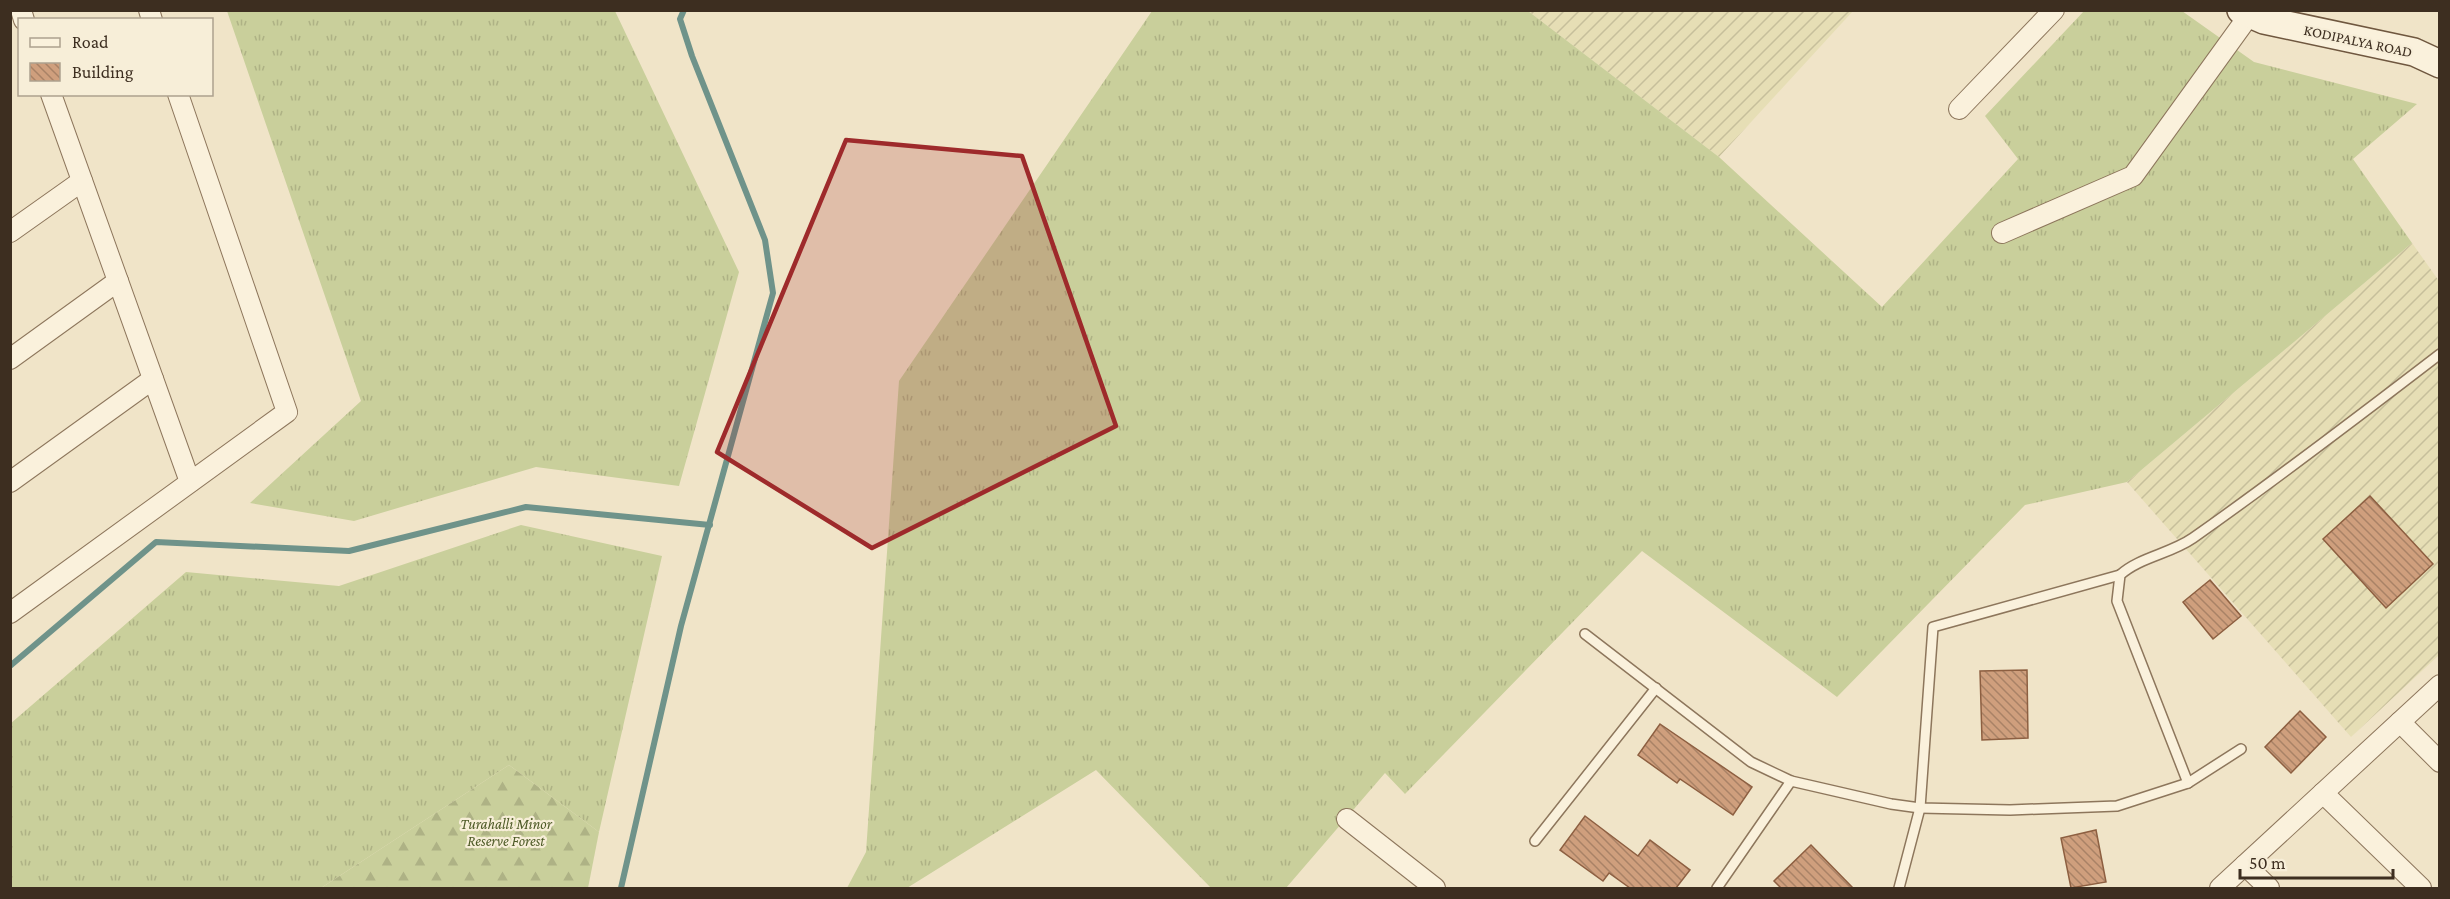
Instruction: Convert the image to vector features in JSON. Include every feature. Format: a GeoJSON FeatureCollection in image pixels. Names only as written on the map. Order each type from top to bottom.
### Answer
{"type":"FeatureCollection","features":[{"type":"Feature","properties":{"kind":"main road","name":"KODIPALYA ROAD"},"geometry":{"type":"LineString","coordinates":[[2246,12],[2264,20],[2414,51],[2439,64]]}},
{"type":"Feature","properties":{"kind":"street"},"geometry":{"type":"LineString","coordinates":[[1959,109],[2054,10]]}},
{"type":"Feature","properties":{"kind":"street"},"geometry":{"type":"LineString","coordinates":[[2002,233],[2133,176],[2246,12]]}},
{"type":"Feature","properties":{"kind":"street"},"geometry":{"type":"LineString","coordinates":[[54,96],[82,181],[190,482]]}},
{"type":"Feature","properties":{"kind":"street"},"geometry":{"type":"LineString","coordinates":[[10,613],[287,411],[179,96]]}},
{"type":"Feature","properties":{"kind":"street"},"geometry":{"type":"LineString","coordinates":[[10,231],[82,181]]}},
{"type":"Feature","properties":{"kind":"street"},"geometry":{"type":"LineString","coordinates":[[10,359],[118,281]]}},
{"type":"Feature","properties":{"kind":"street"},"geometry":{"type":"LineString","coordinates":[[10,482],[153,380]]}},
{"type":"Feature","properties":{"kind":"street"},"geometry":{"type":"LineString","coordinates":[[2220,888],[2439,685]]}},
{"type":"Feature","properties":{"kind":"street"},"geometry":{"type":"LineString","coordinates":[[2400,722],[2439,762]]}},
{"type":"Feature","properties":{"kind":"street"},"geometry":{"type":"LineString","coordinates":[[2323,793],[2421,888]]}},
{"type":"Feature","properties":{"kind":"street"},"geometry":{"type":"LineString","coordinates":[[1347,819],[1435,888]]}},
{"type":"Feature","properties":{"kind":"street"},"geometry":{"type":"LineString","coordinates":[[2245,865],[2269,888]]}},
{"type":"Feature","properties":{"kind":"lane"},"geometry":{"type":"LineString","coordinates":[[1899,888],[1920,808],[1934,627],[2120,576],[2129,567],[2185,544],[2287,472],[2439,354]]}},
{"type":"Feature","properties":{"kind":"lane"},"geometry":{"type":"LineString","coordinates":[[2120,576],[2117,601],[2188,783]]}},
{"type":"Feature","properties":{"kind":"lane"},"geometry":{"type":"LineString","coordinates":[[1585,634],[1751,762],[1791,781],[1920,808],[2010,810],[2117,807],[2188,783],[2241,749]]}},
{"type":"Feature","properties":{"kind":"lane"},"geometry":{"type":"LineString","coordinates":[[1535,841],[1656,688]]}},
{"type":"Feature","properties":{"kind":"lane"},"geometry":{"type":"LineString","coordinates":[[1717,888],[1791,781]]}},
{"type":"Feature","properties":{"kind":"highlighted area"},"geometry":{"type":"Polygon","coordinates":[[[846,140],[1022,156],[1116,426],[872,548],[717,452],[846,140]]]}},
{"type":"Feature","properties":{"kind":"shaded area"},"geometry":{"type":"Polygon","coordinates":[[[1528,11],[1853,11],[1719,157],[1528,11]]]}},
{"type":"Feature","properties":{"kind":"shaded area"},"geometry":{"type":"Polygon","coordinates":[[[2412,243],[2439,281],[2439,655],[2351,737],[2127,482],[2412,243]]]}},
{"type":"Feature","properties":{"kind":"green space"},"geometry":{"type":"Polygon","coordinates":[[[227,11],[615,11],[739,272],[679,486],[536,467],[354,521],[250,503],[361,401],[227,11]]]}},
{"type":"Feature","properties":{"kind":"green space"},"geometry":{"type":"Polygon","coordinates":[[[1152,11],[1528,11],[1719,157],[1882,307],[2018,159],[1985,116],[2084,11],[2182,11],[2254,62],[2417,104],[2353,159],[2412,243],[2127,482],[2025,505],[1837,697],[1642,551],[1405,794],[1385,773],[1286,888],[1211,888],[1096,770],[907,888],[847,888],[866,852],[899,381],[1152,11]]]}},
{"type":"Feature","properties":{"kind":"green space"},"geometry":{"type":"Polygon","coordinates":[[[521,525],[662,556],[599,832],[509,765],[321,888],[11,888],[10,724],[186,572],[339,586],[521,525]]]}},
{"type":"Feature","properties":{"kind":"green space","name":"Turahalli Minor Reserve Forest"},"geometry":{"type":"Polygon","coordinates":[[[509,765],[599,832],[588,888],[321,888],[509,765]]]}},
{"type":"Feature","properties":{"kind":"building"},"geometry":{"type":"Polygon","coordinates":[[[2370,496],[2433,564],[2386,608],[2323,539],[2370,496]]]}},
{"type":"Feature","properties":{"kind":"building"},"geometry":{"type":"Polygon","coordinates":[[[2210,580],[2241,616],[2213,639],[2183,602],[2210,580]]]}},
{"type":"Feature","properties":{"kind":"building"},"geometry":{"type":"Polygon","coordinates":[[[2027,670],[2028,738],[1982,740],[1980,671],[2027,670]]]}},
{"type":"Feature","properties":{"kind":"building"},"geometry":{"type":"Polygon","coordinates":[[[2300,711],[2326,737],[2291,773],[2265,747],[2300,711]]]}},
{"type":"Feature","properties":{"kind":"building"},"geometry":{"type":"Polygon","coordinates":[[[1660,724],[1752,787],[1733,815],[1680,779],[1677,783],[1638,755],[1660,724]]]}},
{"type":"Feature","properties":{"kind":"building"},"geometry":{"type":"Polygon","coordinates":[[[1585,816],[1638,856],[1650,840],[1690,870],[1676,888],[1630,888],[1609,873],[1603,881],[1560,850],[1585,816]]]}},
{"type":"Feature","properties":{"kind":"building"},"geometry":{"type":"Polygon","coordinates":[[[2096,830],[2106,882],[2071,888],[2061,838],[2096,830]]]}},
{"type":"Feature","properties":{"kind":"building"},"geometry":{"type":"Polygon","coordinates":[[[1811,845],[1853,888],[1781,888],[1774,881],[1811,845]]]}},
{"type":"Feature","properties":{"kind":"waterway"},"geometry":{"type":"LineString","coordinates":[[621,888],[681,626],[773,293],[765,240],[692,56],[680,19],[684,10]]}},
{"type":"Feature","properties":{"kind":"waterway"},"geometry":{"type":"LineString","coordinates":[[10,666],[156,542],[349,551],[526,507],[710,525]]}}]}
